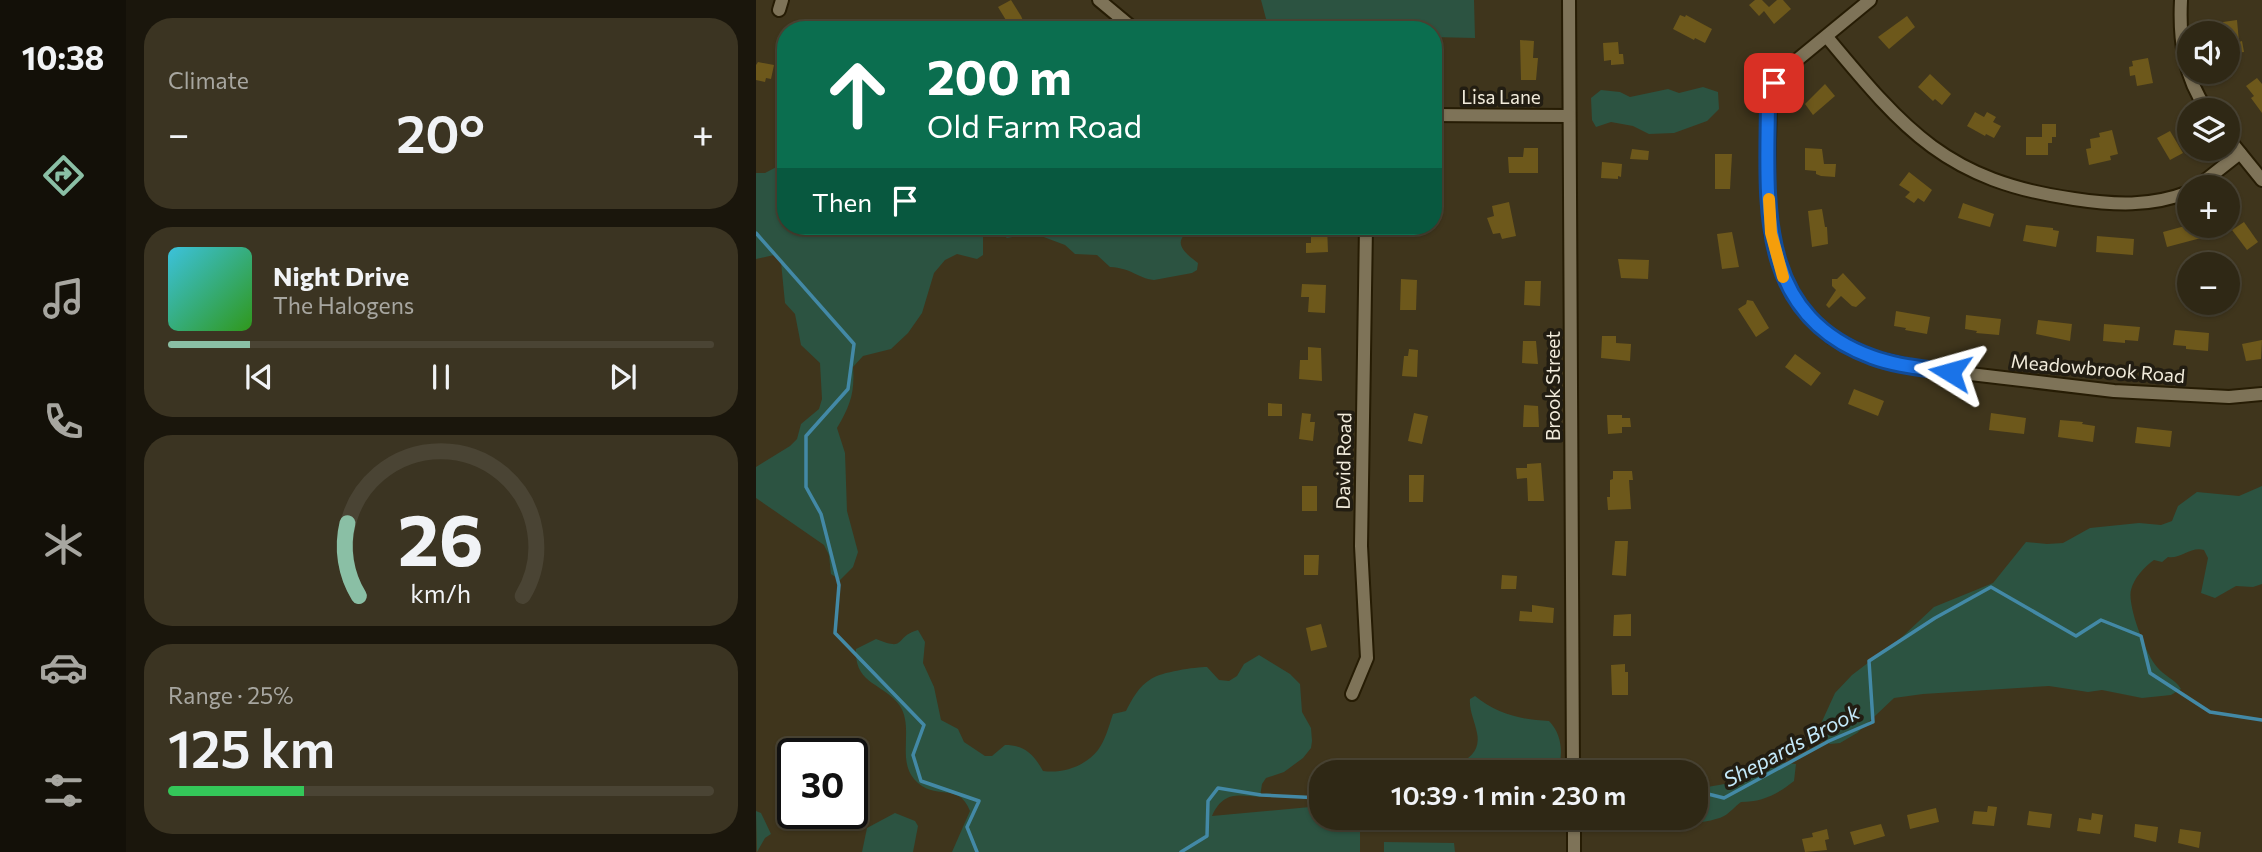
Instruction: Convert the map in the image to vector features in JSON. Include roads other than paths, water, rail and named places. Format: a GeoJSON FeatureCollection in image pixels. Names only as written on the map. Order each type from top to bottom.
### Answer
{"type":"FeatureCollection","features":[{"type":"Feature","properties":{"kind":"street"},"geometry":{"type":"LineString","coordinates":[[1099,0],[1124,21]]}},
{"type":"Feature","properties":{"kind":"street","name":"Brook Street"},"geometry":{"type":"LineString","coordinates":[[1569,0],[1573,760]]}},
{"type":"Feature","properties":{"kind":"street","name":"Meadowbrook Road"},"geometry":{"type":"LineString","coordinates":[[1870,0],[1793,62],[1773,85],[1768,103],[1769,215],[1775,253],[1798,302],[1817,325],[1844,344],[1891,363],[2071,387],[2189,396],[2230,397],[2262,394]]}},
{"type":"Feature","properties":{"kind":"street"},"geometry":{"type":"LineString","coordinates":[[2181,0],[2182,50],[2189,77],[2200,98]]}},
{"type":"Feature","properties":{"kind":"street"},"geometry":{"type":"LineString","coordinates":[[1827,37],[1905,126],[1940,153],[1976,174],[2021,190],[2106,204],[2161,202],[2177,196]]}},
{"type":"Feature","properties":{"kind":"street","name":"Lisa Lane"},"geometry":{"type":"LineString","coordinates":[[1442,115],[1569,116]]}},
{"type":"Feature","properties":{"kind":"street"},"geometry":{"type":"LineString","coordinates":[[2240,153],[2262,180]]}},
{"type":"Feature","properties":{"kind":"street"},"geometry":{"type":"LineString","coordinates":[[2212,175],[2230,161]]}},
{"type":"Feature","properties":{"kind":"street","name":"David Road"},"geometry":{"type":"LineString","coordinates":[[1352,694],[1367,658],[1361,546],[1366,235]]}},
{"type":"Feature","properties":{"kind":"street"},"geometry":{"type":"LineString","coordinates":[[1574,830],[1574,852]]}},
{"type":"Feature","properties":{"kind":"waterway"},"geometry":{"type":"LineString","coordinates":[[756,233],[854,344],[848,389],[806,436],[806,487],[821,514],[839,585],[835,633],[924,725],[913,755],[921,781],[979,801],[967,827],[977,852]]}},
{"type":"Feature","properties":{"kind":"waterway","name":"Shepards Brook"},"geometry":{"type":"LineString","coordinates":[[1708,794],[1724,798],[1829,741],[1873,722],[1869,661],[1935,618],[1991,587],[2076,636],[2101,620],[2141,636],[2150,673],[2210,712],[2262,720]]}},
{"type":"Feature","properties":{"kind":"waterway","name":"Shepards Brook"},"geometry":{"type":"LineString","coordinates":[[1181,852],[1207,836],[1208,801],[1218,788],[1261,795],[1309,797]]}}]}
